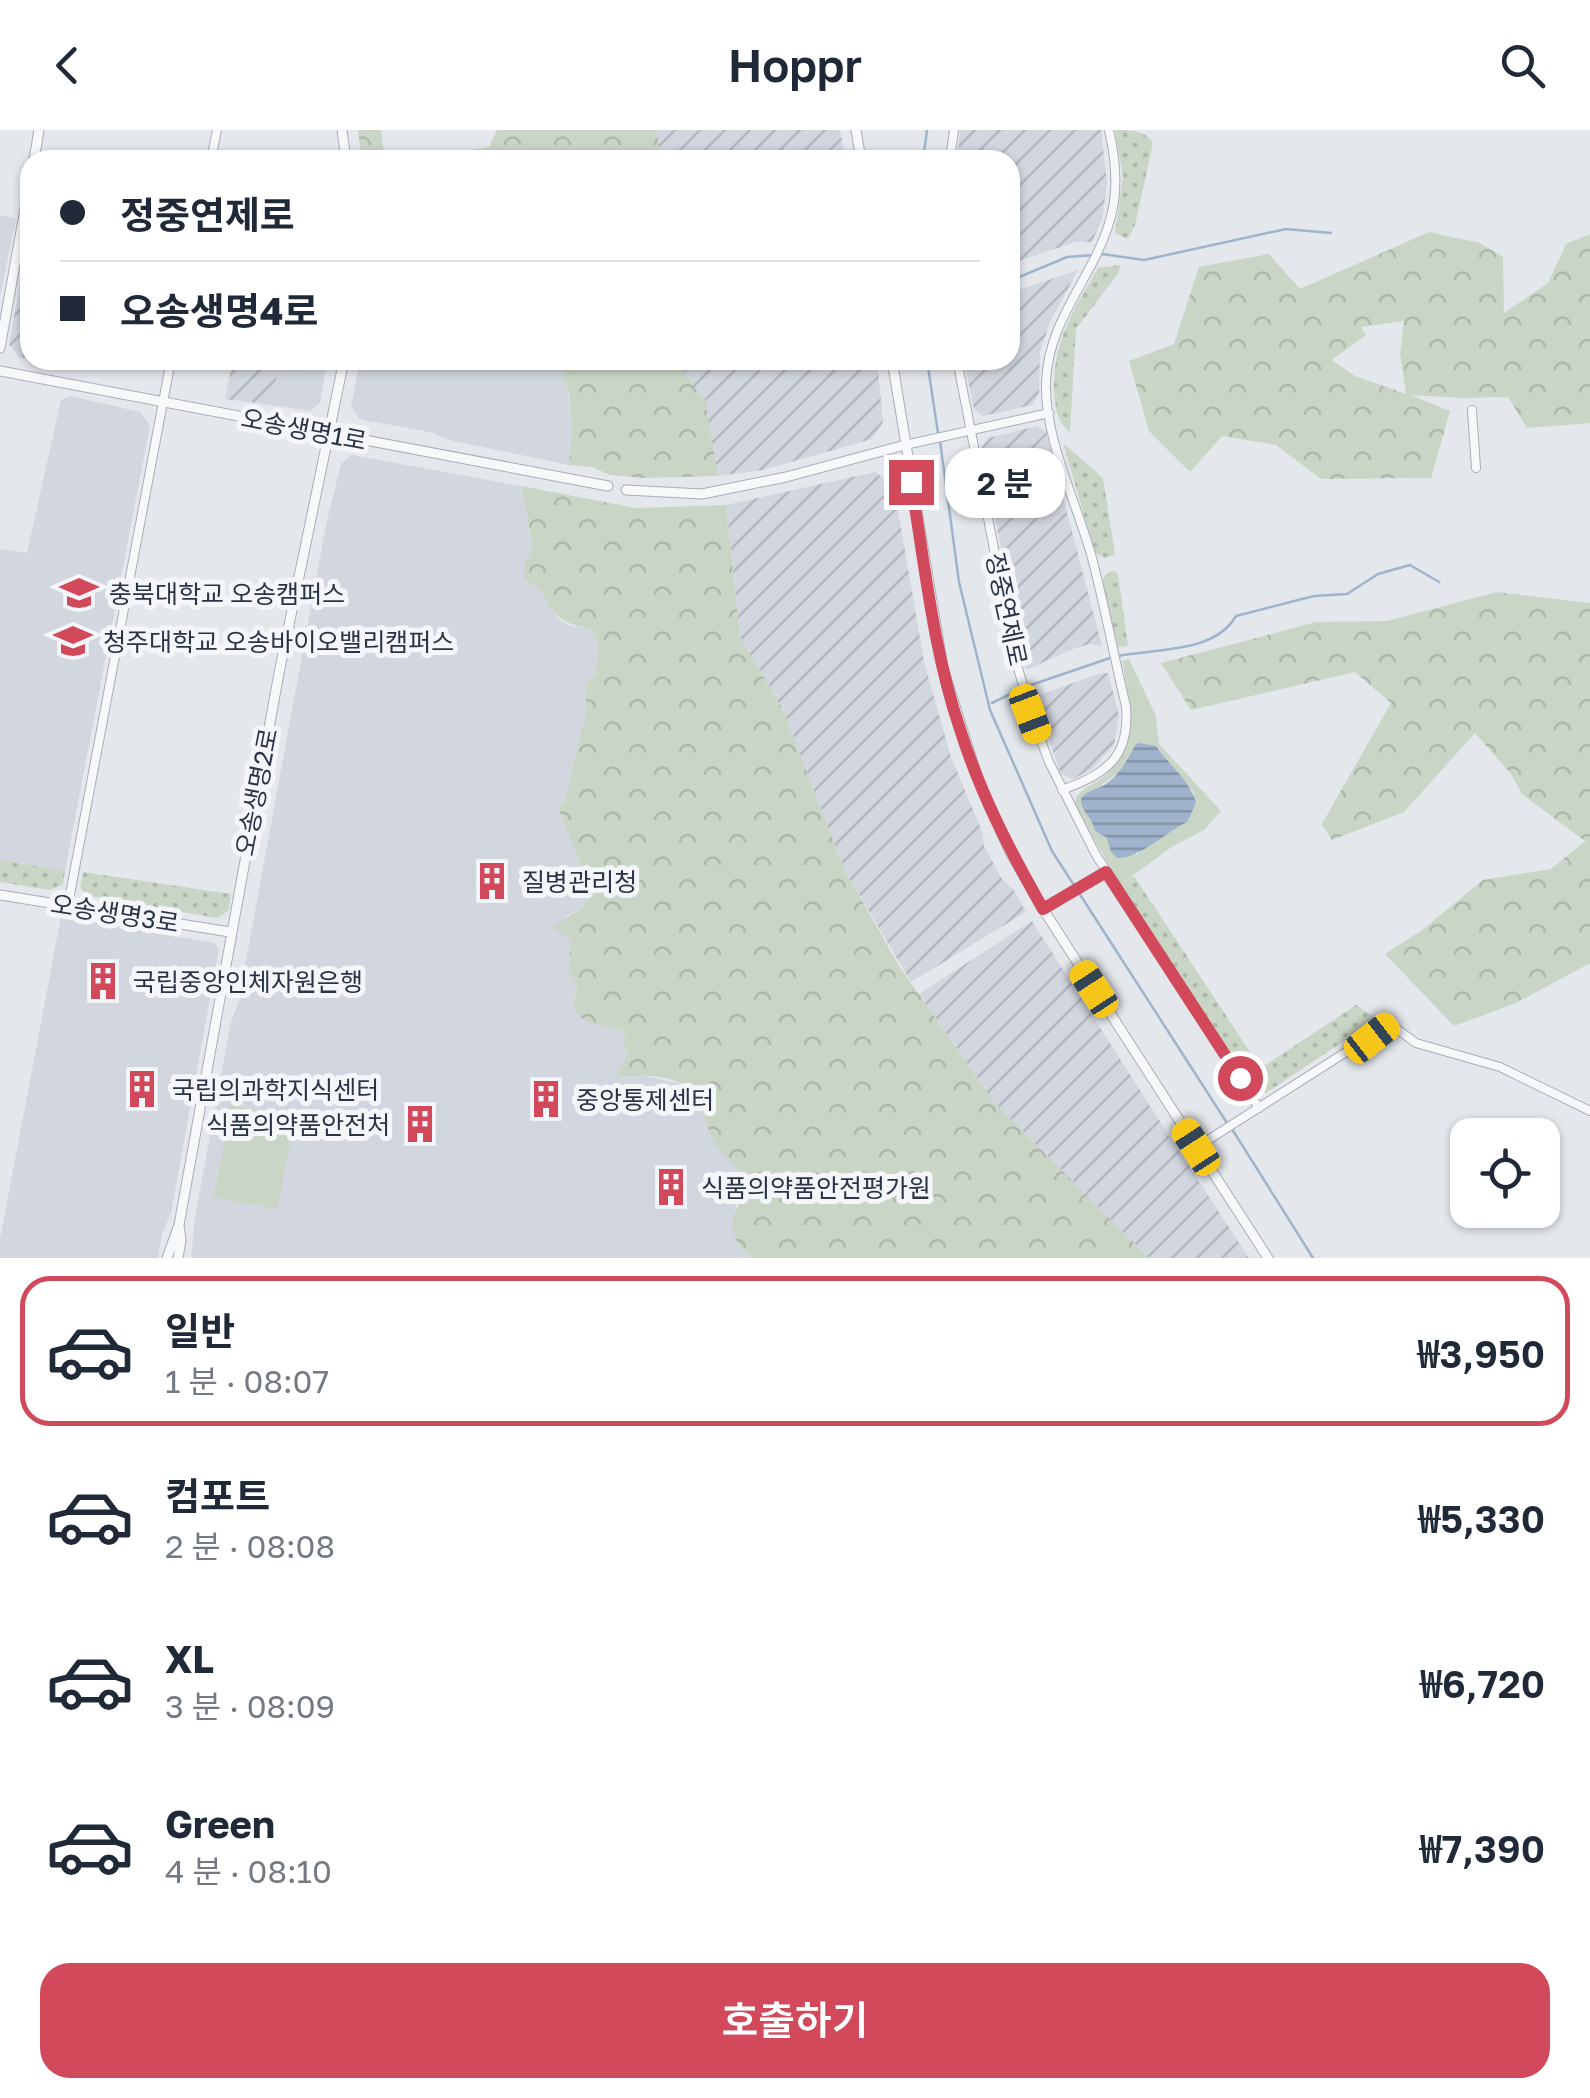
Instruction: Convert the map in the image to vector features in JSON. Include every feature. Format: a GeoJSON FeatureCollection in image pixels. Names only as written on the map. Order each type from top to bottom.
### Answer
{"type":"FeatureCollection","features":[{"type":"Feature","properties":{"kind":"street"},"geometry":{"type":"LineString","coordinates":[[1062,790],[1106,770],[1128,728],[1092,559],[1068,485],[1049,412],[1046,384],[1053,339],[1111,219],[1116,171],[1110,130]]}},
{"type":"Feature","properties":{"kind":"street"},"geometry":{"type":"LineString","coordinates":[[0,348],[20,237]]}},
{"type":"Feature","properties":{"kind":"street"},"geometry":{"type":"LineString","coordinates":[[68,905],[169,370]]}},
{"type":"Feature","properties":{"kind":"street","name":"오송생명2로"},"geometry":{"type":"LineString","coordinates":[[168,1258],[178,1225],[279,673],[342,370]]}},
{"type":"Feature","properties":{"kind":"street"},"geometry":{"type":"LineString","coordinates":[[894,370],[943,668],[979,782],[1010,852],[1268,1258]]}},
{"type":"Feature","properties":{"kind":"street","name":"정중연제로"},"geometry":{"type":"LineString","coordinates":[[959,370],[967,432],[1022,680],[1062,790],[1104,873],[1255,1111]]}},
{"type":"Feature","properties":{"kind":"street","name":"오송생명1로"},"geometry":{"type":"LineString","coordinates":[[0,371],[608,486]]}},
{"type":"Feature","properties":{"kind":"street"},"geometry":{"type":"LineString","coordinates":[[1472,410],[1476,468]]}},
{"type":"Feature","properties":{"kind":"street"},"geometry":{"type":"LineString","coordinates":[[626,490],[702,494],[1049,412]]}},
{"type":"Feature","properties":{"kind":"street"},"geometry":{"type":"LineString","coordinates":[[1046,907],[1104,873]]}},
{"type":"Feature","properties":{"kind":"street","name":"오송생명3로"},"geometry":{"type":"LineString","coordinates":[[0,895],[230,932]]}},
{"type":"Feature","properties":{"kind":"street"},"geometry":{"type":"LineString","coordinates":[[1196,1147],[1390,1024],[1416,1043],[1500,1066],[1590,1110]]}},
{"type":"Feature","properties":{"kind":"street","name":"오송생명2로"},"geometry":{"type":"LineString","coordinates":[[178,1225],[182,1240],[178,1258]]}},
{"type":"Feature","properties":{"kind":"shaded area"},"geometry":{"type":"Polygon","coordinates":[[[657,130],[840,130],[844,150],[660,150],[657,130]]]}},
{"type":"Feature","properties":{"kind":"shaded area"},"geometry":{"type":"Polygon","coordinates":[[[960,130],[1101,130],[1107,183],[1102,219],[1092,242],[1075,242],[1020,261],[1020,150],[958,150],[960,130]]]}},
{"type":"Feature","properties":{"kind":"shaded area"},"geometry":{"type":"Polygon","coordinates":[[[0,215],[16,218],[0,297],[0,215]]]}},
{"type":"Feature","properties":{"kind":"shaded area"},"geometry":{"type":"Polygon","coordinates":[[[1078,270],[1050,322],[1040,352],[1039,394],[1032,405],[983,416],[974,409],[966,370],[1020,370],[1020,290],[1078,270]]]}},
{"type":"Feature","properties":{"kind":"shaded area"},"geometry":{"type":"Polygon","coordinates":[[[20,286],[20,357],[9,344],[20,286]]]}},
{"type":"Feature","properties":{"kind":"shaded area"},"geometry":{"type":"Polygon","coordinates":[[[231,370],[278,370],[271,405],[225,399],[231,370]]]}},
{"type":"Feature","properties":{"kind":"shaded area"},"geometry":{"type":"Polygon","coordinates":[[[277,370],[325,373],[320,403],[310,411],[271,405],[277,370]]]}},
{"type":"Feature","properties":{"kind":"shaded area"},"geometry":{"type":"Polygon","coordinates":[[[358,370],[561,370],[574,428],[569,465],[359,419],[351,406],[358,370]]]}},
{"type":"Feature","properties":{"kind":"shaded area"},"geometry":{"type":"Polygon","coordinates":[[[684,370],[878,370],[883,422],[872,439],[763,470],[718,476],[705,403],[684,370]]]}},
{"type":"Feature","properties":{"kind":"shaded area"},"geometry":{"type":"Polygon","coordinates":[[[70,396],[140,412],[150,425],[65,871],[0,860],[0,549],[27,553],[61,400],[70,396]]]}},
{"type":"Feature","properties":{"kind":"shaded area"},"geometry":{"type":"Polygon","coordinates":[[[1037,426],[1046,432],[1102,646],[1090,644],[1073,649],[1026,670],[981,449],[988,438],[1037,426]]]}},
{"type":"Feature","properties":{"kind":"shaded area"},"geometry":{"type":"Polygon","coordinates":[[[352,455],[521,486],[533,548],[525,563],[558,619],[591,629],[599,647],[595,675],[586,683],[586,711],[565,800],[558,808],[592,893],[582,908],[566,916],[571,940],[568,972],[578,983],[573,998],[627,1038],[623,1046],[628,1054],[617,1076],[650,1077],[681,1084],[694,1092],[714,1141],[740,1171],[743,1185],[735,1207],[743,1250],[751,1258],[191,1258],[195,1217],[326,525],[341,464],[352,455]]]}},
{"type":"Feature","properties":{"kind":"shaded area"},"geometry":{"type":"Polygon","coordinates":[[[875,472],[894,486],[924,662],[951,757],[983,834],[984,846],[1026,912],[911,982],[844,869],[783,710],[740,637],[726,505],[875,472]]]}},
{"type":"Feature","properties":{"kind":"shaded area"},"geometry":{"type":"Polygon","coordinates":[[[1108,673],[1119,715],[1114,745],[1091,770],[1073,779],[1061,774],[1034,697],[1108,673]]]}},
{"type":"Feature","properties":{"kind":"shaded area"},"geometry":{"type":"Polygon","coordinates":[[[61,917],[214,943],[219,949],[171,1213],[158,1258],[0,1258],[0,1239],[61,917]]]}},
{"type":"Feature","properties":{"kind":"shaded area"},"geometry":{"type":"Polygon","coordinates":[[[1032,921],[1249,1258],[1149,1258],[994,1102],[919,994],[1032,921]]]}},
{"type":"Feature","properties":{"kind":"green space"},"geometry":{"type":"Polygon","coordinates":[[[358,130],[381,130],[384,150],[361,150],[358,130]]]}},
{"type":"Feature","properties":{"kind":"green space"},"geometry":{"type":"Polygon","coordinates":[[[497,130],[657,130],[660,150],[471,150],[489,147],[497,130]]]}},
{"type":"Feature","properties":{"kind":"green space"},"geometry":{"type":"Polygon","coordinates":[[[1115,130],[1142,133],[1153,143],[1135,225],[1128,239],[1115,233],[1123,177],[1115,130]]]}},
{"type":"Feature","properties":{"kind":"green space"},"geometry":{"type":"Polygon","coordinates":[[[1429,232],[1480,243],[1503,257],[1504,313],[1548,283],[1566,244],[1590,234],[1590,423],[1527,428],[1508,397],[1411,395],[1450,411],[1431,478],[1321,479],[1276,445],[1222,436],[1190,472],[1149,431],[1129,361],[1174,344],[1199,267],[1269,254],[1300,289],[1429,232]],[[1404,321],[1361,327],[1366,335],[1332,360],[1355,376],[1406,394],[1400,353],[1404,321]]]}},
{"type":"Feature","properties":{"kind":"green space"},"geometry":{"type":"Polygon","coordinates":[[[1121,265],[1076,329],[1070,432],[1059,419],[1054,396],[1061,340],[1098,268],[1121,265]]]}},
{"type":"Feature","properties":{"kind":"green space"},"geometry":{"type":"Polygon","coordinates":[[[684,370],[705,400],[718,476],[643,478],[569,465],[571,411],[563,372],[684,370]]]}},
{"type":"Feature","properties":{"kind":"green space"},"geometry":{"type":"Polygon","coordinates":[[[1063,443],[1103,478],[1115,555],[1105,558],[1095,553],[1063,443]]]}},
{"type":"Feature","properties":{"kind":"green space"},"geometry":{"type":"Polygon","coordinates":[[[521,486],[636,508],[726,505],[740,637],[783,710],[844,869],[899,966],[994,1102],[1149,1258],[751,1258],[740,1245],[733,1225],[742,1179],[714,1142],[696,1096],[685,1086],[666,1079],[616,1078],[628,1054],[623,1046],[626,1037],[621,1030],[583,1019],[574,1007],[578,984],[568,972],[571,940],[552,927],[582,908],[592,893],[558,808],[565,800],[586,711],[586,683],[595,675],[599,647],[591,629],[563,620],[541,592],[524,579],[525,563],[533,548],[521,486]]]}},
{"type":"Feature","properties":{"kind":"green space"},"geometry":{"type":"Polygon","coordinates":[[[1114,571],[1118,574],[1128,646],[1118,647],[1102,580],[1114,571]]]}},
{"type":"Feature","properties":{"kind":"green space"},"geometry":{"type":"Polygon","coordinates":[[[1497,592],[1590,603],[1590,963],[1516,1003],[1454,1026],[1385,954],[1422,930],[1483,880],[1551,869],[1585,841],[1522,794],[1511,774],[1475,733],[1404,812],[1332,840],[1322,824],[1391,703],[1355,672],[1191,710],[1161,663],[1316,622],[1387,621],[1497,592]]]}},
{"type":"Feature","properties":{"kind":"green space"},"geometry":{"type":"Polygon","coordinates":[[[1129,659],[1156,716],[1159,744],[1221,811],[1204,830],[1173,846],[1120,885],[1074,803],[1082,790],[1115,766],[1123,753],[1130,708],[1122,661],[1129,659]],[[1156,746],[1133,749],[1119,772],[1092,792],[1095,831],[1136,855],[1166,832],[1187,822],[1194,793],[1156,746]]]}},
{"type":"Feature","properties":{"kind":"green space"},"geometry":{"type":"Polygon","coordinates":[[[0,860],[65,871],[63,884],[50,890],[0,882],[0,860]]]}},
{"type":"Feature","properties":{"kind":"green space"},"geometry":{"type":"Polygon","coordinates":[[[83,872],[231,894],[229,910],[217,918],[85,895],[80,887],[83,872]]]}},
{"type":"Feature","properties":{"kind":"green space"},"geometry":{"type":"Polygon","coordinates":[[[1134,876],[1256,1061],[1266,1065],[1356,1005],[1377,1019],[1266,1093],[1253,1091],[1120,885],[1134,876]]]}},
{"type":"Feature","properties":{"kind":"green space"},"geometry":{"type":"Polygon","coordinates":[[[231,1105],[295,1117],[277,1209],[214,1197],[231,1105]]]}},
{"type":"Feature","properties":{"kind":"water"},"geometry":{"type":"Polygon","coordinates":[[[1140,743],[1156,746],[1184,780],[1196,803],[1187,822],[1143,850],[1117,858],[1107,838],[1095,831],[1081,799],[1111,780],[1140,743]]]}},
{"type":"Feature","properties":{"kind":"waterway"},"geometry":{"type":"LineString","coordinates":[[924,150],[927,130]]}},
{"type":"Feature","properties":{"kind":"waterway"},"geometry":{"type":"LineString","coordinates":[[1102,254],[1144,260],[1286,229],[1331,233]]}},
{"type":"Feature","properties":{"kind":"waterway"},"geometry":{"type":"LineString","coordinates":[[1020,277],[1067,257],[1094,255]]}},
{"type":"Feature","properties":{"kind":"waterway"},"geometry":{"type":"LineString","coordinates":[[929,370],[938,433]]}},
{"type":"Feature","properties":{"kind":"waterway"},"geometry":{"type":"LineString","coordinates":[[940,441],[959,582],[990,710],[1052,851],[1227,1123]]}},
{"type":"Feature","properties":{"kind":"waterway"},"geometry":{"type":"LineString","coordinates":[[1118,656],[1199,643],[1226,628],[1236,616],[1314,596],[1347,594],[1378,574],[1410,565],[1439,582]]}},
{"type":"Feature","properties":{"kind":"waterway"},"geometry":{"type":"LineString","coordinates":[[1028,686],[1110,658]]}},
{"type":"Feature","properties":{"kind":"waterway"},"geometry":{"type":"LineString","coordinates":[[992,703],[1021,689]]}},
{"type":"Feature","properties":{"kind":"waterway"},"geometry":{"type":"LineString","coordinates":[[1232,1129],[1313,1258]]}},
{"type":"Feature","properties":{"kind":"place","name":"충북대학교 오송캠퍼스"},"geometry":{"type":"Point","coordinates":[79,593]}},
{"type":"Feature","properties":{"kind":"place","name":"청주대학교 오송바이오밸리캠퍼스"},"geometry":{"type":"Point","coordinates":[73,641]}},
{"type":"Feature","properties":{"kind":"place","name":"질병관리청"},"geometry":{"type":"Point","coordinates":[492,881]}},
{"type":"Feature","properties":{"kind":"place","name":"국립중앙인체자원은행"},"geometry":{"type":"Point","coordinates":[103,981]}},
{"type":"Feature","properties":{"kind":"place","name":"국립의과학지식센터"},"geometry":{"type":"Point","coordinates":[142,1089]}},
{"type":"Feature","properties":{"kind":"place","name":"중앙통제센터"},"geometry":{"type":"Point","coordinates":[546,1099]}},
{"type":"Feature","properties":{"kind":"place","name":"식품의약품안전처"},"geometry":{"type":"Point","coordinates":[420,1124]}},
{"type":"Feature","properties":{"kind":"place","name":"식품의약품안전평가원"},"geometry":{"type":"Point","coordinates":[671,1187]}},
{"type":"Feature","properties":{"kind":"route"},"geometry":{"type":"LineString","coordinates":[[911,482],[943,668],[959,728],[1010,852],[1043,909],[1106,872],[1240,1078]]}}]}
